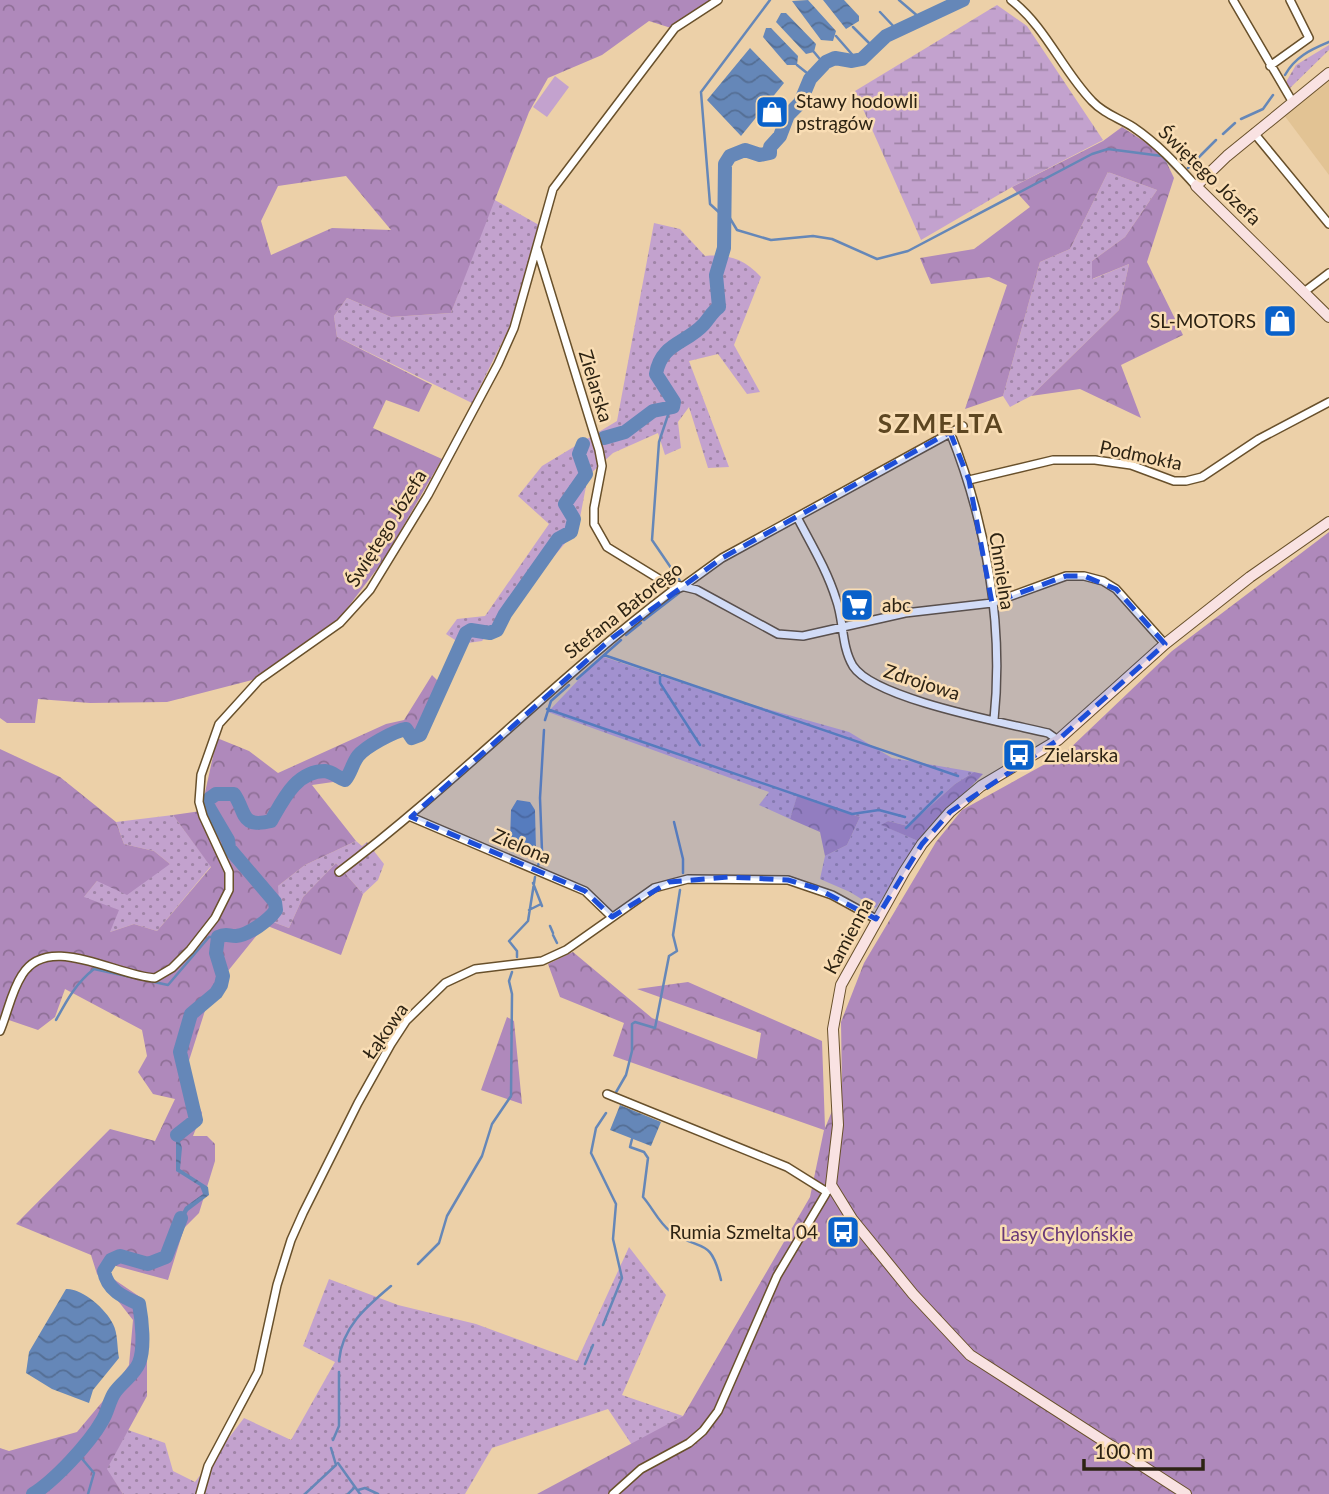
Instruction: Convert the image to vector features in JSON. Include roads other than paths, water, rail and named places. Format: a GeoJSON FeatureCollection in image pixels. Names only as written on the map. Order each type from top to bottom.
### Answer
{"type":"FeatureCollection","features":[{"type":"Feature","properties":{"kind":"street","name":"Świętego Józefa"},"geometry":{"type":"LineString","coordinates":[[0,1031],[16,985],[23,972],[38,959],[63,956],[155,978],[173,968],[215,918],[226,901],[229,872],[203,817],[199,789],[214,736],[232,708],[258,680],[313,644],[354,609],[390,560],[498,364],[514,328],[552,189],[606,122],[675,28],[718,0]]}},
{"type":"Feature","properties":{"kind":"street","name":"Świętego Józefa"},"geometry":{"type":"LineString","coordinates":[[1011,0],[1031,17],[1091,100],[1110,117],[1130,125],[1165,151],[1196,186],[1329,317]]}},
{"type":"Feature","properties":{"kind":"street"},"geometry":{"type":"LineString","coordinates":[[1233,0],[1292,101]]}},
{"type":"Feature","properties":{"kind":"street"},"geometry":{"type":"LineString","coordinates":[[1270,66],[1309,38],[1290,0]]}},
{"type":"Feature","properties":{"kind":"street"},"geometry":{"type":"LineString","coordinates":[[1196,186],[1254,133],[1329,73]]}},
{"type":"Feature","properties":{"kind":"street"},"geometry":{"type":"LineString","coordinates":[[1254,133],[1329,224]]}},
{"type":"Feature","properties":{"kind":"street","name":"Zielarska"},"geometry":{"type":"LineString","coordinates":[[537,248],[599,450],[602,466],[594,508],[598,535],[607,547],[664,583],[697,590],[778,634],[803,636],[842,625],[905,613],[992,603],[1066,576],[1084,576],[1103,581],[1116,589],[1165,644]]}},
{"type":"Feature","properties":{"kind":"street"},"geometry":{"type":"LineString","coordinates":[[1304,292],[1329,273]]}},
{"type":"Feature","properties":{"kind":"street","name":"Podmokła"},"geometry":{"type":"LineString","coordinates":[[969,480],[1053,460],[1095,460],[1131,465],[1174,481],[1186,481],[1202,477],[1259,439],[1329,402]]}},
{"type":"Feature","properties":{"kind":"street","name":"Stefana Batorego"},"geometry":{"type":"LineString","coordinates":[[339,872],[411,817],[612,638],[672,591],[682,587],[722,558],[963,426]]}},
{"type":"Feature","properties":{"kind":"street","name":"Chmielna"},"geometry":{"type":"LineString","coordinates":[[950,432],[969,480],[992,603],[999,672],[994,720]]}},
{"type":"Feature","properties":{"kind":"street","name":"Zdrojowa"},"geometry":{"type":"LineString","coordinates":[[796,517],[827,575],[842,625],[847,653],[854,668],[877,686],[892,693],[1048,733],[1058,740]]}},
{"type":"Feature","properties":{"kind":"street","name":"Kamienna"},"geometry":{"type":"LineString","coordinates":[[613,1494],[641,1469],[689,1443],[703,1432],[718,1410],[778,1276],[829,1189],[838,1125],[835,1007],[841,985],[876,919],[922,844],[950,811],[981,786],[1058,740],[1165,644],[1250,577],[1329,522]]}},
{"type":"Feature","properties":{"kind":"street","name":"Zielona"},"geometry":{"type":"LineString","coordinates":[[411,817],[585,891],[612,917]]}},
{"type":"Feature","properties":{"kind":"street","name":"Łąkowa"},"geometry":{"type":"LineString","coordinates":[[200,1494],[208,1466],[258,1372],[291,1240],[358,1103],[406,1021],[445,983],[463,972],[542,961],[566,950],[669,881],[729,877],[788,880],[816,888],[876,919]]}},
{"type":"Feature","properties":{"kind":"street"},"geometry":{"type":"LineString","coordinates":[[607,1094],[786,1167],[829,1189],[913,1294],[970,1355],[1186,1494]]}},
{"type":"Feature","properties":{"kind":"water"},"geometry":{"type":"Polygon","coordinates":[[[808,0],[836,31],[833,41],[821,40],[792,1],[808,0]]]}},
{"type":"Feature","properties":{"kind":"water"},"geometry":{"type":"Polygon","coordinates":[[[823,0],[844,0],[859,16],[859,21],[846,29],[823,0]]]}},
{"type":"Feature","properties":{"kind":"water"},"geometry":{"type":"Polygon","coordinates":[[[781,13],[786,13],[816,44],[814,52],[806,54],[776,22],[781,13]]]}},
{"type":"Feature","properties":{"kind":"water"},"geometry":{"type":"Polygon","coordinates":[[[766,28],[771,28],[798,56],[797,65],[787,65],[763,37],[766,28]]]}},
{"type":"Feature","properties":{"kind":"water"},"geometry":{"type":"Polygon","coordinates":[[[750,48],[784,83],[741,136],[707,100],[750,48]]]}},
{"type":"Feature","properties":{"kind":"water"},"geometry":{"type":"Polygon","coordinates":[[[517,800],[530,802],[535,810],[536,850],[512,845],[510,841],[511,810],[517,800]]]}},
{"type":"Feature","properties":{"kind":"water"},"geometry":{"type":"Polygon","coordinates":[[[620,1105],[661,1122],[651,1146],[610,1130],[620,1105]]]}},
{"type":"Feature","properties":{"kind":"water"},"geometry":{"type":"Polygon","coordinates":[[[189,1125],[192,1129],[178,1135],[182,1148],[180,1169],[208,1187],[209,1195],[188,1211],[175,1236],[171,1234],[185,1207],[203,1194],[200,1186],[176,1171],[176,1131],[189,1125]]]}},
{"type":"Feature","properties":{"kind":"water"},"geometry":{"type":"Polygon","coordinates":[[[66,1289],[79,1292],[93,1300],[110,1318],[116,1332],[119,1358],[93,1390],[89,1403],[52,1389],[26,1373],[29,1352],[66,1289]]]}},
{"type":"Feature","properties":{"kind":"waterway"},"geometry":{"type":"LineString","coordinates":[[770,0],[701,92],[710,204],[722,215],[728,215],[737,230],[771,240],[813,236],[832,239],[877,259],[908,251],[1092,154],[1108,149],[1162,156],[1179,173]]}},
{"type":"Feature","properties":{"kind":"waterway"},"geometry":{"type":"LineString","coordinates":[[899,0],[920,18]]}},
{"type":"Feature","properties":{"kind":"waterway"},"geometry":{"type":"LineString","coordinates":[[604,438],[625,432],[653,411],[673,407],[674,402],[656,374],[659,364],[669,350],[697,331],[719,307],[716,275],[724,248],[725,164],[730,156],[745,150],[760,155],[770,153],[770,147],[780,136],[788,115],[800,103],[810,79],[826,62],[835,58],[852,61],[862,59],[886,36],[963,0]]}},
{"type":"Feature","properties":{"kind":"waterway"},"geometry":{"type":"LineString","coordinates":[[880,12],[897,30]]}},
{"type":"Feature","properties":{"kind":"waterway"},"geometry":{"type":"LineString","coordinates":[[853,27],[875,49]]}},
{"type":"Feature","properties":{"kind":"waterway"},"geometry":{"type":"LineString","coordinates":[[836,36],[857,60]]}},
{"type":"Feature","properties":{"kind":"waterway"},"geometry":{"type":"LineString","coordinates":[[1285,75],[1293,63],[1329,42]]}},
{"type":"Feature","properties":{"kind":"waterway"},"geometry":{"type":"LineString","coordinates":[[814,52],[824,64]]}},
{"type":"Feature","properties":{"kind":"waterway"},"geometry":{"type":"LineString","coordinates":[[797,65],[812,77]]}},
{"type":"Feature","properties":{"kind":"waterway"},"geometry":{"type":"LineString","coordinates":[[1241,119],[1263,109],[1273,95]]}},
{"type":"Feature","properties":{"kind":"waterway"},"geometry":{"type":"LineString","coordinates":[[1223,134],[1235,123]]}},
{"type":"Feature","properties":{"kind":"waterway"},"geometry":{"type":"LineString","coordinates":[[1188,168],[1216,140]]}},
{"type":"Feature","properties":{"kind":"waterway"},"geometry":{"type":"LineString","coordinates":[[670,409],[659,442],[652,540],[680,581]]}},
{"type":"Feature","properties":{"kind":"waterway"},"geometry":{"type":"LineString","coordinates":[[177,1135],[196,1120],[180,1052],[191,1014],[216,993],[221,985],[223,976],[216,953],[218,937],[247,933],[276,910],[275,902],[229,848],[228,840],[208,806],[209,799],[216,794],[234,794],[249,820],[254,823],[271,821],[292,788],[306,776],[325,771],[345,780],[358,756],[373,744],[406,729],[412,738],[420,735],[466,633],[471,630],[490,633],[497,630],[505,614],[558,539],[571,532],[574,519],[565,504],[586,474],[579,454],[583,444]]}},
{"type":"Feature","properties":{"kind":"waterway"},"geometry":{"type":"LineString","coordinates":[[644,620],[679,593]]}},
{"type":"Feature","properties":{"kind":"waterway"},"geometry":{"type":"LineString","coordinates":[[626,635],[641,623]]}},
{"type":"Feature","properties":{"kind":"waterway"},"geometry":{"type":"LineString","coordinates":[[577,679],[621,640]]}},
{"type":"Feature","properties":{"kind":"waterway"},"geometry":{"type":"LineString","coordinates":[[604,655],[958,776]]}},
{"type":"Feature","properties":{"kind":"waterway"},"geometry":{"type":"LineString","coordinates":[[660,674],[660,683],[700,745]]}},
{"type":"Feature","properties":{"kind":"waterway"},"geometry":{"type":"LineString","coordinates":[[545,720],[551,701],[569,685]]}},
{"type":"Feature","properties":{"kind":"waterway"},"geometry":{"type":"LineString","coordinates":[[547,709],[852,814],[879,810],[905,817]]}},
{"type":"Feature","properties":{"kind":"waterway"},"geometry":{"type":"LineString","coordinates":[[538,866],[542,851],[540,798],[544,730]]}},
{"type":"Feature","properties":{"kind":"waterway"},"geometry":{"type":"LineString","coordinates":[[906,828],[942,792]]}},
{"type":"Feature","properties":{"kind":"waterway"},"geometry":{"type":"LineString","coordinates":[[674,822],[683,859],[683,873]]}},
{"type":"Feature","properties":{"kind":"waterway"},"geometry":{"type":"LineString","coordinates":[[517,957],[517,951],[509,941],[528,921],[535,877]]}},
{"type":"Feature","properties":{"kind":"waterway"},"geometry":{"type":"LineString","coordinates":[[533,883],[542,906]]}},
{"type":"Feature","properties":{"kind":"waterway"},"geometry":{"type":"LineString","coordinates":[[615,1094],[626,1075],[632,1051],[632,1024],[635,1022],[655,1028],[669,956],[677,951],[673,935],[680,890]]}},
{"type":"Feature","properties":{"kind":"waterway"},"geometry":{"type":"LineString","coordinates":[[529,910],[541,904]]}},
{"type":"Feature","properties":{"kind":"waterway"},"geometry":{"type":"LineString","coordinates":[[550,926],[553,933]]}},
{"type":"Feature","properties":{"kind":"waterway"},"geometry":{"type":"LineString","coordinates":[[553,935],[557,943]]}},
{"type":"Feature","properties":{"kind":"waterway"},"geometry":{"type":"LineString","coordinates":[[56,1020],[77,986],[94,969],[168,985],[209,937],[218,937]]}},
{"type":"Feature","properties":{"kind":"waterway"},"geometry":{"type":"LineString","coordinates":[[418,1264],[439,1243],[447,1216],[482,1156],[492,1124],[511,1096],[512,994],[509,981],[512,972]]}},
{"type":"Feature","properties":{"kind":"waterway"},"geometry":{"type":"LineString","coordinates":[[603,1325],[622,1278],[613,1239],[616,1204],[591,1153],[596,1128],[606,1113]]}},
{"type":"Feature","properties":{"kind":"waterway"},"geometry":{"type":"LineString","coordinates":[[632,1139],[630,1147],[644,1152],[648,1158],[643,1197],[670,1231],[703,1247],[713,1256],[721,1280]]}},
{"type":"Feature","properties":{"kind":"waterway"},"geometry":{"type":"LineString","coordinates":[[33,1494],[61,1471],[89,1440],[104,1417],[115,1392],[134,1371],[141,1357],[142,1326],[139,1304],[112,1288],[104,1271],[111,1260],[120,1256],[148,1264],[166,1257],[181,1218]]}},
{"type":"Feature","properties":{"kind":"waterway"},"geometry":{"type":"LineString","coordinates":[[339,1361],[350,1328],[364,1310],[391,1286]]}},
{"type":"Feature","properties":{"kind":"waterway"},"geometry":{"type":"LineString","coordinates":[[585,1364],[593,1345]]}},
{"type":"Feature","properties":{"kind":"waterway"},"geometry":{"type":"LineString","coordinates":[[333,1440],[339,1426],[339,1372]]}},
{"type":"Feature","properties":{"kind":"waterway"},"geometry":{"type":"LineString","coordinates":[[305,1494],[336,1465],[331,1448]]}},
{"type":"Feature","properties":{"kind":"waterway"},"geometry":{"type":"LineString","coordinates":[[78,1454],[94,1473],[88,1494]]}},
{"type":"Feature","properties":{"kind":"waterway"},"geometry":{"type":"LineString","coordinates":[[338,1463],[360,1494]]}},
{"type":"Feature","properties":{"kind":"waterway"},"geometry":{"type":"LineString","coordinates":[[348,1494],[355,1487]]}},
{"type":"Feature","properties":{"kind":"waterway"},"geometry":{"type":"LineString","coordinates":[[358,1490],[365,1488],[378,1494]]}},
{"type":"Feature","properties":{"kind":"place","name":"Stawy hodowli pstrągów"},"geometry":{"type":"Point","coordinates":[772,112]}},
{"type":"Feature","properties":{"kind":"place","name":"SL-MOTORS"},"geometry":{"type":"Point","coordinates":[1280,321]}},
{"type":"Feature","properties":{"kind":"place","name":"abc"},"geometry":{"type":"Point","coordinates":[857,605]}},
{"type":"Feature","properties":{"kind":"place","name":"Zielarska"},"geometry":{"type":"Point","coordinates":[1019,755]}},
{"type":"Feature","properties":{"kind":"place","name":"Rumia Szmelta 04"},"geometry":{"type":"Point","coordinates":[843,1232]}},
{"type":"Feature","properties":{"kind":"district","name":"SZMELTA"},"geometry":{"type":"Point","coordinates":[941,424]}},
{"type":"Feature","properties":{"kind":"park label","name":"Lasy Chylońskie"},"geometry":{"type":"Point","coordinates":[1067,1234]}}]}
